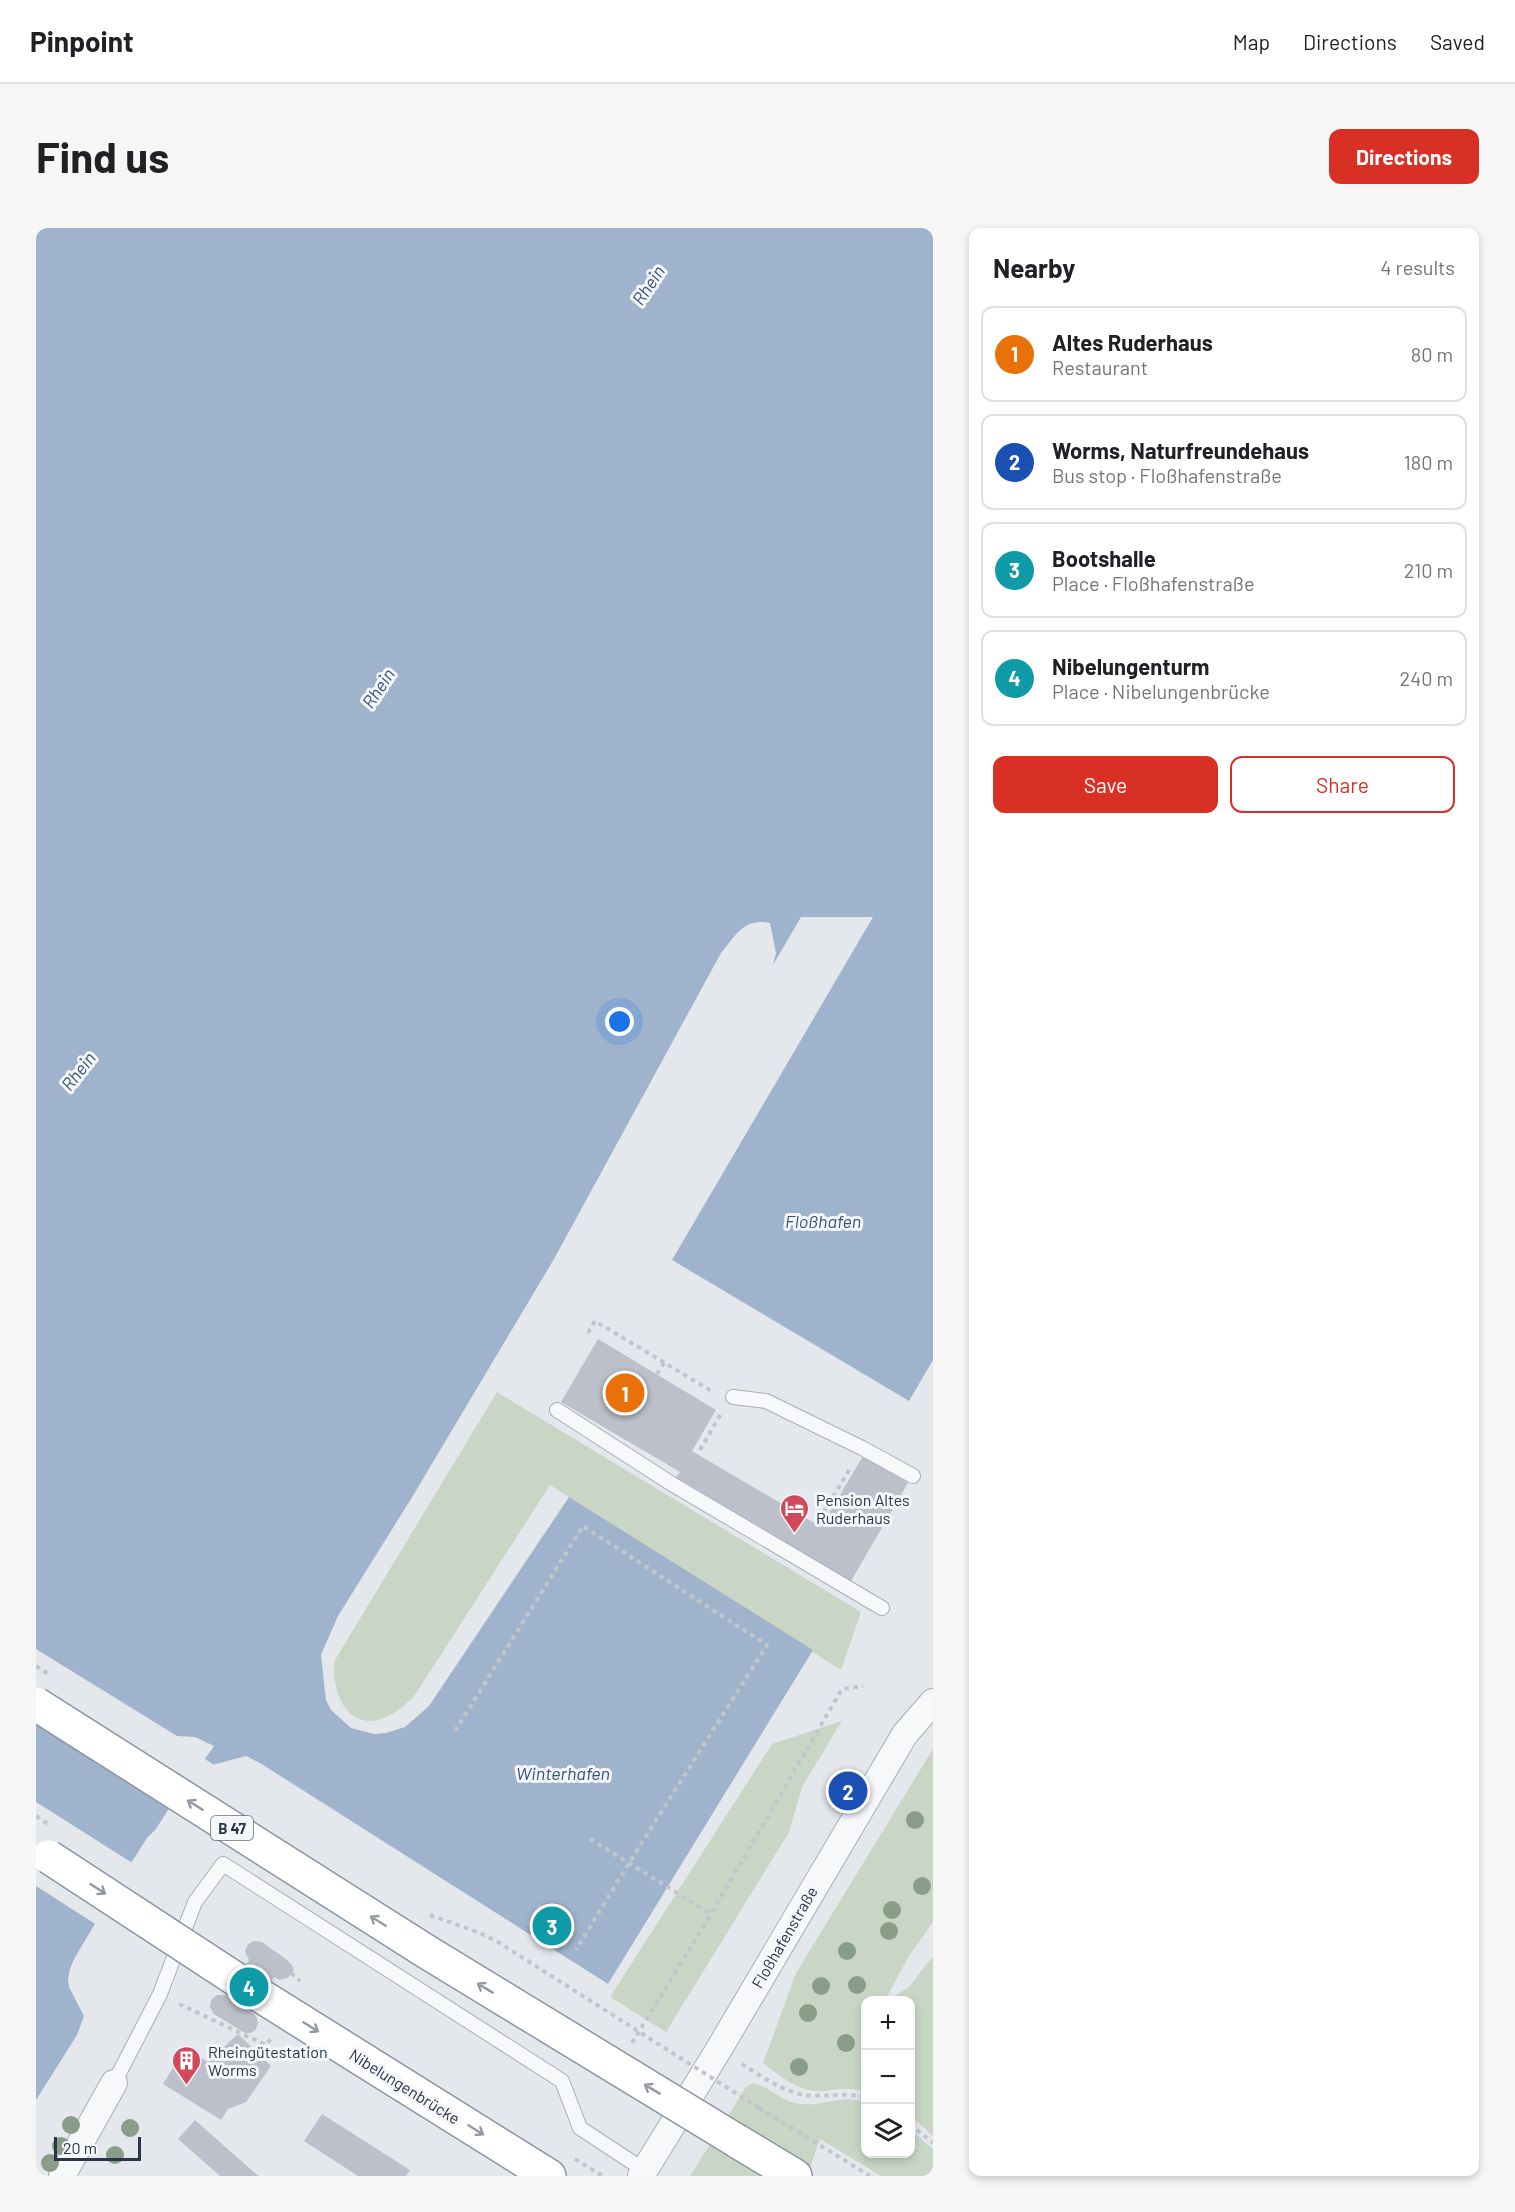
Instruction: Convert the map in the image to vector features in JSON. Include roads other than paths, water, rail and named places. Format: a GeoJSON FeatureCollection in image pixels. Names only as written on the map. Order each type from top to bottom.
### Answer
{"type":"FeatureCollection","features":[{"type":"Feature","properties":{"kind":"highway","name":"B 47"},"geometry":{"type":"LineString","coordinates":[[36,1704],[427,1953],[795,2175]]}},
{"type":"Feature","properties":{"kind":"highway","name":"Nibelungenbrücke"},"geometry":{"type":"LineString","coordinates":[[36,1849],[249,1988],[549,2176]]}},
{"type":"Feature","properties":{"kind":"street","name":"Floßhafenstraße"},"geometry":{"type":"LineString","coordinates":[[642,2173],[904,1734],[933,1702]]}},
{"type":"Feature","properties":{"kind":"street"},"geometry":{"type":"LineString","coordinates":[[62,2176],[114,2083]]}},
{"type":"Feature","properties":{"kind":"lane"},"geometry":{"type":"LineString","coordinates":[[733,1396],[766,1401],[913,1476]]}},
{"type":"Feature","properties":{"kind":"lane"},"geometry":{"type":"LineString","coordinates":[[558,1410],[672,1484],[882,1608]]}},
{"type":"Feature","properties":{"kind":"lane"},"geometry":{"type":"LineString","coordinates":[[114,2083],[160,1994],[195,1902],[223,1864],[562,2081],[580,2128],[642,2173]]}},
{"type":"Feature","properties":{"kind":"water"},"geometry":{"type":"Polygon","coordinates":[[[36,228],[933,228],[933,1360],[909,1401],[672,1260],[873,917],[801,917],[773,965],[776,953],[770,923],[753,923],[741,929],[721,953],[554,1259],[411,1499],[338,1616],[321,1655],[326,1700],[331,1710],[351,1728],[374,1734],[405,1727],[429,1706],[569,1497],[813,1650],[608,1984],[260,1763],[246,1756],[212,1765],[171,1805],[156,1829],[147,1838],[74,1959],[68,1979],[69,1987],[84,2016],[77,2035],[36,2100],[36,228]]]}},
{"type":"Feature","properties":{"kind":"place","name":"Altes Ruderhaus"},"geometry":{"type":"Point","coordinates":[625,1393]}},
{"type":"Feature","properties":{"kind":"place","name":"Pension Altes Ruderhaus"},"geometry":{"type":"Point","coordinates":[795,1534]}},
{"type":"Feature","properties":{"kind":"place","name":"Worms, Naturfreundehaus"},"geometry":{"type":"Point","coordinates":[848,1791]}},
{"type":"Feature","properties":{"kind":"place","name":"Bootshalle"},"geometry":{"type":"Point","coordinates":[552,1926]}},
{"type":"Feature","properties":{"kind":"place","name":"Nibelungenturm"},"geometry":{"type":"Point","coordinates":[249,1987]}},
{"type":"Feature","properties":{"kind":"place","name":"Rheingütestation Worms"},"geometry":{"type":"Point","coordinates":[187,2086]}},
{"type":"Feature","properties":{"kind":"water label","name":"Rhein"},"geometry":{"type":"Point","coordinates":[648,285]}},
{"type":"Feature","properties":{"kind":"water label","name":"Rhein"},"geometry":{"type":"Point","coordinates":[378,688]}},
{"type":"Feature","properties":{"kind":"water label","name":"Rhein"},"geometry":{"type":"Point","coordinates":[78,1071]}},
{"type":"Feature","properties":{"kind":"water label","name":"Floßhafen"},"geometry":{"type":"Point","coordinates":[823,1221]}},
{"type":"Feature","properties":{"kind":"water label","name":"Winterhafen"},"geometry":{"type":"Point","coordinates":[563,1773]}}]}
